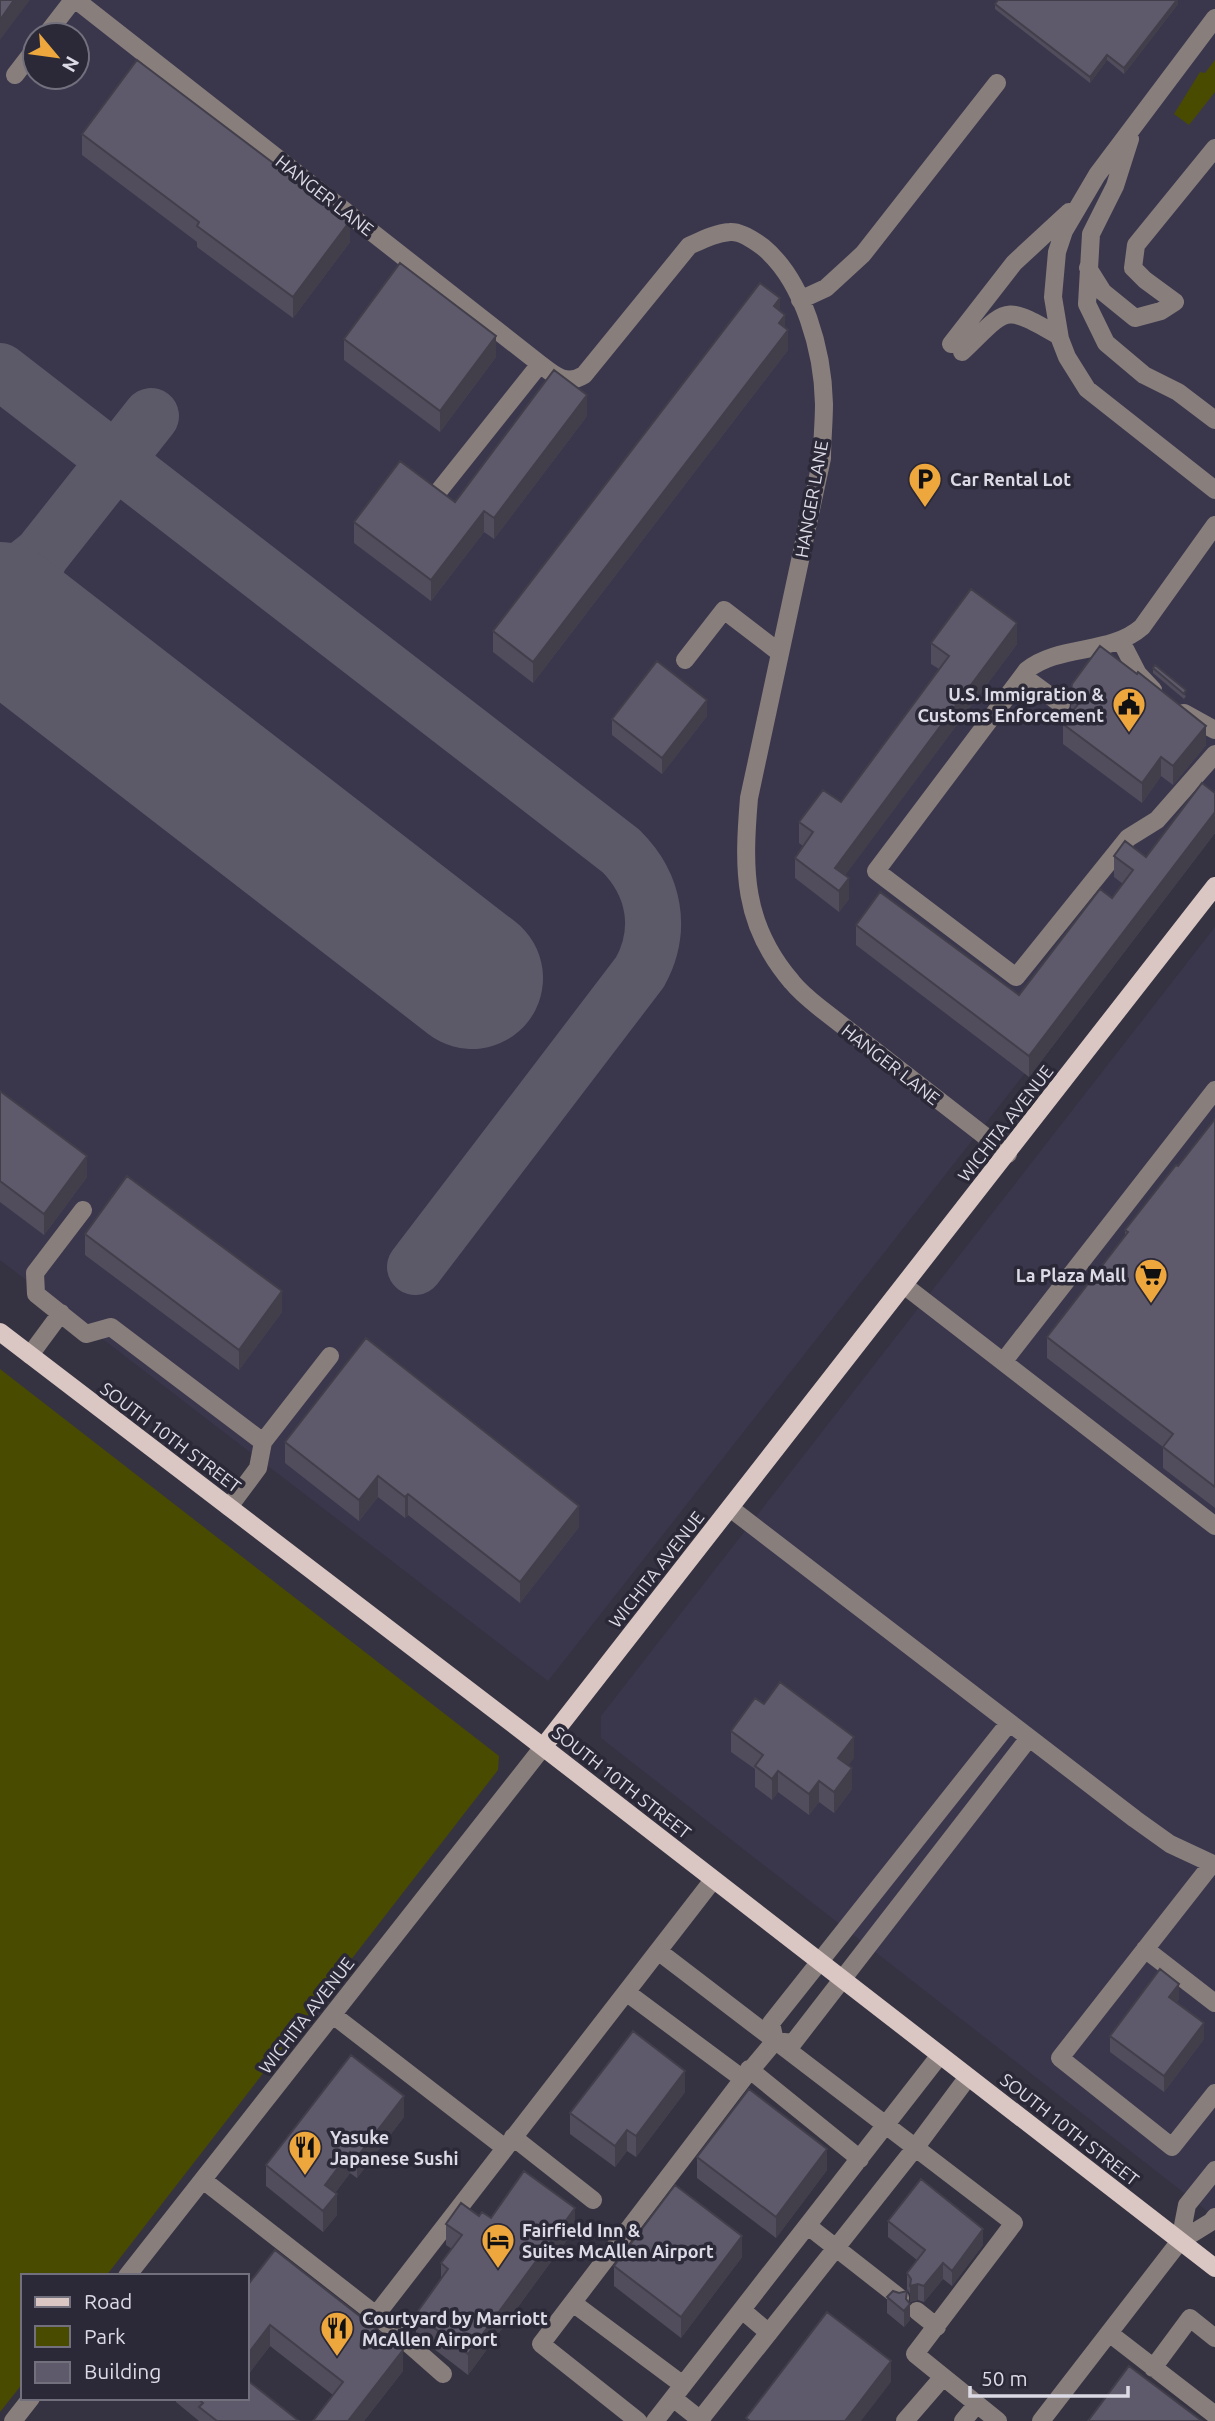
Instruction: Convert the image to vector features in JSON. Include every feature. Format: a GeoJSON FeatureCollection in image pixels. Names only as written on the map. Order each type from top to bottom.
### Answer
{"type":"FeatureCollection","features":[{"type":"Feature","properties":{"kind":"main road","name":"WICHITA AVENUE"},"geometry":{"type":"LineString","coordinates":[[543,1747],[1215,886]]}},
{"type":"Feature","properties":{"kind":"main road","name":"SOUTH 10TH STREET"},"geometry":{"type":"LineString","coordinates":[[0,1332],[543,1747],[1215,2268]]}},
{"type":"Feature","properties":{"kind":"street"},"geometry":{"type":"LineString","coordinates":[[58,21],[75,0]]}},
{"type":"Feature","properties":{"kind":"street","name":"HANGER LANE"},"geometry":{"type":"LineString","coordinates":[[75,0],[540,364],[563,379],[578,379],[584,375],[689,246],[733,231],[755,241],[777,259],[793,282],[816,341],[824,402],[822,458],[749,797],[744,850],[748,896],[765,943],[792,982],[820,1008],[1008,1154]]}},
{"type":"Feature","properties":{"kind":"street"},"geometry":{"type":"LineString","coordinates":[[1215,18],[1097,175],[1064,231],[1057,252],[1054,297],[1059,336],[1067,357],[1087,389],[1215,490]]}},
{"type":"Feature","properties":{"kind":"street"},"geometry":{"type":"LineString","coordinates":[[15,75],[21,67]]}},
{"type":"Feature","properties":{"kind":"street"},"geometry":{"type":"LineString","coordinates":[[800,300],[826,288],[863,254],[998,83]]}},
{"type":"Feature","properties":{"kind":"street"},"geometry":{"type":"LineString","coordinates":[[1136,122],[1115,186],[1091,234],[1087,304],[1106,343],[1143,375],[1178,392],[1215,420]]}},
{"type":"Feature","properties":{"kind":"street"},"geometry":{"type":"LineString","coordinates":[[1088,268],[1103,292],[1135,318],[1161,312],[1175,302],[1133,268],[1136,245],[1215,148]]}},
{"type":"Feature","properties":{"kind":"street"},"geometry":{"type":"LineString","coordinates":[[1059,336],[1018,313],[1007,313],[956,348],[1014,263],[1082,200]]}},
{"type":"Feature","properties":{"kind":"street"},"geometry":{"type":"LineString","coordinates":[[438,492],[540,364]]}},
{"type":"Feature","properties":{"kind":"street"},"geometry":{"type":"LineString","coordinates":[[1215,525],[1142,626],[1121,641],[1034,664],[876,871],[1016,977],[1128,838],[1157,820],[1215,754]]}},
{"type":"Feature","properties":{"kind":"street"},"geometry":{"type":"LineString","coordinates":[[685,660],[724,610],[780,653]]}},
{"type":"Feature","properties":{"kind":"street"},"geometry":{"type":"LineString","coordinates":[[1121,641],[1138,674],[1160,698],[1212,724]]}},
{"type":"Feature","properties":{"kind":"street"},"geometry":{"type":"LineString","coordinates":[[1023,676],[1062,704]]}},
{"type":"Feature","properties":{"kind":"street"},"geometry":{"type":"LineString","coordinates":[[1003,1362],[1215,1090]]}},
{"type":"Feature","properties":{"kind":"street"},"geometry":{"type":"LineString","coordinates":[[83,1210],[35,1273],[36,1294],[86,1334],[111,1327],[263,1442]]}},
{"type":"Feature","properties":{"kind":"street"},"geometry":{"type":"LineString","coordinates":[[905,1286],[1215,1526]]}},
{"type":"Feature","properties":{"kind":"street"},"geometry":{"type":"LineString","coordinates":[[30,1355],[61,1313]]}},
{"type":"Feature","properties":{"kind":"street"},"geometry":{"type":"LineString","coordinates":[[229,1507],[258,1468],[263,1442],[330,1356]]}},
{"type":"Feature","properties":{"kind":"street"},"geometry":{"type":"LineString","coordinates":[[730,1508],[1170,1844],[1214,1865],[1060,2058],[1172,2147],[1215,2092]]}},
{"type":"Feature","properties":{"kind":"street"},"geometry":{"type":"LineString","coordinates":[[775,2041],[771,2023],[1009,1723]]}},
{"type":"Feature","properties":{"kind":"street"},"geometry":{"type":"LineString","coordinates":[[775,2041],[793,2043],[1028,1738]]}},
{"type":"Feature","properties":{"kind":"street","name":"WICHITA AVENUE"},"geometry":{"type":"LineString","coordinates":[[129,2274],[543,1747]]}},
{"type":"Feature","properties":{"kind":"street"},"geometry":{"type":"LineString","coordinates":[[376,2315],[713,1880]]}},
{"type":"Feature","properties":{"kind":"street"},"geometry":{"type":"LineString","coordinates":[[1145,1949],[1215,2003]]}},
{"type":"Feature","properties":{"kind":"street"},"geometry":{"type":"LineString","coordinates":[[658,1951],[1014,2223],[915,2354],[998,2421]]}},
{"type":"Feature","properties":{"kind":"street"},"geometry":{"type":"LineString","coordinates":[[626,1992],[746,2074],[860,2159]]}},
{"type":"Feature","properties":{"kind":"street"},"geometry":{"type":"LineString","coordinates":[[333,2015],[509,2143],[593,2200]]}},
{"type":"Feature","properties":{"kind":"street"},"geometry":{"type":"LineString","coordinates":[[638,2421],[541,2344],[746,2074],[775,2041]]}},
{"type":"Feature","properties":{"kind":"street"},"geometry":{"type":"LineString","coordinates":[[655,2421],[940,2055]]}},
{"type":"Feature","properties":{"kind":"street"},"geometry":{"type":"LineString","coordinates":[[573,2303],[678,2391],[700,2421],[968,2077]]}},
{"type":"Feature","properties":{"kind":"street"},"geometry":{"type":"LineString","coordinates":[[1180,2241],[1187,2205],[1215,2170]]}},
{"type":"Feature","properties":{"kind":"street"},"geometry":{"type":"LineString","coordinates":[[203,2180],[376,2315],[443,2374]]}},
{"type":"Feature","properties":{"kind":"street"},"geometry":{"type":"LineString","coordinates":[[1041,2421],[1180,2241],[1215,2217]]}},
{"type":"Feature","properties":{"kind":"street"},"geometry":{"type":"LineString","coordinates":[[808,2226],[900,2298]]}},
{"type":"Feature","properties":{"kind":"street"},"geometry":{"type":"LineString","coordinates":[[742,2310],[769,2333]]}},
{"type":"Feature","properties":{"kind":"street"},"geometry":{"type":"LineString","coordinates":[[916,2311],[937,2327]]}},
{"type":"Feature","properties":{"kind":"street"},"geometry":{"type":"LineString","coordinates":[[1153,2368],[1190,2318],[1215,2338]]}},
{"type":"Feature","properties":{"kind":"street"},"geometry":{"type":"LineString","coordinates":[[1109,2333],[1215,2414]]}},
{"type":"Feature","properties":{"kind":"street"},"geometry":{"type":"LineString","coordinates":[[905,2421],[943,2377]]}},
{"type":"Feature","properties":{"kind":"street"},"geometry":{"type":"LineString","coordinates":[[13,2421],[29,2400]]}},
{"type":"Feature","properties":{"kind":"street"},"geometry":{"type":"LineString","coordinates":[[963,2421],[977,2404]]}},
{"type":"Feature","properties":{"kind":"shaded area"},"geometry":{"type":"Polygon","coordinates":[[[0,0],[1215,0],[1215,831],[548,1681],[0,1260],[0,0]]]}},
{"type":"Feature","properties":{"kind":"shaded area"},"geometry":{"type":"Polygon","coordinates":[[[1215,927],[1215,2217],[601,1738],[601,1716],[1215,927]]]}},
{"type":"Feature","properties":{"kind":"green space"},"geometry":{"type":"Polygon","coordinates":[[[1215,60],[1215,92],[1189,125],[1174,114],[1200,72],[1205,73],[1215,60]]]}},
{"type":"Feature","properties":{"kind":"green space"},"geometry":{"type":"Polygon","coordinates":[[[0,1369],[499,1756],[498,1770],[108,2274],[21,2274],[21,2386],[0,2412],[0,1369]]]}},
{"type":"Feature","properties":{"kind":"building"},"geometry":{"type":"Polygon","coordinates":[[[0,0],[14,0],[0,20],[0,0]]]}},
{"type":"Feature","properties":{"kind":"building"},"geometry":{"type":"Polygon","coordinates":[[[998,0],[1177,0],[1124,68],[1107,55],[1090,77],[995,4],[998,0]]]}},
{"type":"Feature","properties":{"kind":"building"},"geometry":{"type":"Polygon","coordinates":[[[137,60],[350,221],[293,297],[197,226],[199,222],[82,134],[137,60]]]}},
{"type":"Feature","properties":{"kind":"building"},"geometry":{"type":"Polygon","coordinates":[[[400,263],[496,336],[440,411],[344,339],[400,263]]]}},
{"type":"Feature","properties":{"kind":"building"},"geometry":{"type":"Polygon","coordinates":[[[760,283],[780,298],[774,306],[785,315],[779,323],[788,330],[533,662],[493,631],[760,283]]]}},
{"type":"Feature","properties":{"kind":"building"},"geometry":{"type":"Polygon","coordinates":[[[554,370],[587,395],[494,518],[484,511],[431,580],[354,522],[400,461],[455,502],[554,370]]]}},
{"type":"Feature","properties":{"kind":"building"},"geometry":{"type":"Polygon","coordinates":[[[971,589],[1017,623],[835,868],[849,878],[839,891],[795,858],[813,832],[799,822],[823,790],[841,802],[949,656],[931,643],[971,589]]]}},
{"type":"Feature","properties":{"kind":"building"},"geometry":{"type":"Polygon","coordinates":[[[1100,646],[1137,674],[1138,672],[1206,726],[1173,766],[1161,757],[1142,783],[1063,724],[1082,699],[1071,690],[1072,684],[1100,646]]]}},
{"type":"Feature","properties":{"kind":"building"},"geometry":{"type":"Polygon","coordinates":[[[657,661],[707,700],[662,758],[612,719],[657,661]]]}},
{"type":"Feature","properties":{"kind":"building"},"geometry":{"type":"Polygon","coordinates":[[[1155,665],[1186,690],[1184,694],[1153,668],[1155,665]]]}},
{"type":"Feature","properties":{"kind":"building"},"geometry":{"type":"Polygon","coordinates":[[[1202,783],[1215,793],[1215,812],[1029,1056],[856,925],[880,892],[1019,995],[1100,889],[1112,898],[1133,870],[1114,856],[1125,841],[1146,857],[1202,783]]]}},
{"type":"Feature","properties":{"kind":"building"},"geometry":{"type":"Polygon","coordinates":[[[0,1091],[87,1156],[44,1214],[0,1181],[0,1091]]]}},
{"type":"Feature","properties":{"kind":"building","name":"La Plaza Mall"},"geometry":{"type":"Polygon","coordinates":[[[1215,1119],[1215,1487],[1163,1447],[1173,1434],[1047,1337],[1128,1232],[1125,1230],[1215,1119]]]}},
{"type":"Feature","properties":{"kind":"building"},"geometry":{"type":"Polygon","coordinates":[[[127,1176],[282,1291],[239,1350],[85,1234],[127,1176]]]}},
{"type":"Feature","properties":{"kind":"building"},"geometry":{"type":"Polygon","coordinates":[[[366,1338],[579,1506],[520,1582],[408,1494],[405,1497],[378,1476],[359,1500],[285,1442],[366,1338]]]}},
{"type":"Feature","properties":{"kind":"building"},"geometry":{"type":"Polygon","coordinates":[[[780,1682],[854,1737],[838,1758],[852,1768],[834,1792],[819,1781],[809,1794],[778,1771],[772,1779],[755,1766],[763,1755],[731,1731],[755,1698],[764,1704],[780,1682]]]}},
{"type":"Feature","properties":{"kind":"building"},"geometry":{"type":"Polygon","coordinates":[[[1160,1969],[1179,1984],[1169,1997],[1204,2023],[1164,2076],[1110,2036],[1160,1969]]]}},
{"type":"Feature","properties":{"kind":"building"},"geometry":{"type":"Polygon","coordinates":[[[633,2031],[685,2071],[636,2136],[627,2130],[615,2146],[570,2113],[633,2031]]]}},
{"type":"Feature","properties":{"kind":"building"},"geometry":{"type":"Polygon","coordinates":[[[351,2055],[404,2096],[357,2157],[350,2152],[325,2185],[337,2194],[323,2211],[266,2165],[351,2055]]]}},
{"type":"Feature","properties":{"kind":"building"},"geometry":{"type":"Polygon","coordinates":[[[749,2089],[827,2149],[776,2217],[697,2157],[749,2089]]]}},
{"type":"Feature","properties":{"kind":"building","name":"Fairfield Inn & Suites McAllen Airport"},"geometry":{"type":"Polygon","coordinates":[[[524,2171],[575,2208],[468,2354],[416,2314],[448,2269],[441,2263],[462,2235],[446,2224],[461,2203],[479,2216],[482,2212],[491,2218],[524,2171]]]}},
{"type":"Feature","properties":{"kind":"building"},"geometry":{"type":"Polygon","coordinates":[[[921,2179],[983,2229],[952,2271],[943,2263],[924,2286],[910,2286],[911,2279],[907,2273],[925,2250],[888,2221],[921,2179]]]}},
{"type":"Feature","properties":{"kind":"building"},"geometry":{"type":"Polygon","coordinates":[[[675,2185],[742,2236],[681,2317],[614,2266],[675,2185]]]}},
{"type":"Feature","properties":{"kind":"building","name":"Courtyard by Marriott McAllen Airport"},"geometry":{"type":"Polygon","coordinates":[[[275,2250],[403,2350],[348,2421],[313,2421],[343,2382],[270,2325],[248,2354],[248,2285],[275,2250]]]}},
{"type":"Feature","properties":{"kind":"building"},"geometry":{"type":"Polygon","coordinates":[[[893,2291],[907,2291],[906,2299],[910,2304],[904,2311],[887,2297],[893,2291]]]}},
{"type":"Feature","properties":{"kind":"building"},"geometry":{"type":"Polygon","coordinates":[[[827,2312],[891,2361],[845,2421],[750,2421],[746,2418],[827,2312]]]}},
{"type":"Feature","properties":{"kind":"building"},"geometry":{"type":"Polygon","coordinates":[[[1129,2366],[1202,2421],[1088,2421],[1129,2366]]]}},
{"type":"Feature","properties":{"kind":"building"},"geometry":{"type":"Polygon","coordinates":[[[248,2381],[299,2421],[217,2421],[199,2407],[203,2403],[199,2400],[248,2400],[248,2381]]]}},
{"type":"Feature","properties":{"kind":"taxiway"},"geometry":{"type":"LineString","coordinates":[[0,371],[621,851],[642,878],[652,908],[653,924],[652,940],[640,972],[415,1267]]}},
{"type":"Feature","properties":{"kind":"taxiway"},"geometry":{"type":"LineString","coordinates":[[0,578],[22,570],[41,555],[151,416]]}},
{"type":"Feature","properties":{"kind":"taxiway"},"geometry":{"type":"LineString","coordinates":[[41,555],[31,585],[32,610],[36,622],[60,659]]}},
{"type":"Feature","properties":{"kind":"runway"},"geometry":{"type":"LineString","coordinates":[[0,613],[472,978]]}},
{"type":"Feature","properties":{"kind":"place","name":"Car Rental Lot"},"geometry":{"type":"Point","coordinates":[925,509]}},
{"type":"Feature","properties":{"kind":"place","name":"U.S. Immigration & Customs Enforcement"},"geometry":{"type":"Point","coordinates":[1129,734]}},
{"type":"Feature","properties":{"kind":"place","name":"La Plaza Mall"},"geometry":{"type":"Point","coordinates":[1151,1305]}},
{"type":"Feature","properties":{"kind":"place","name":"Yasuke Japanese Sushi"},"geometry":{"type":"Point","coordinates":[305,2177]}},
{"type":"Feature","properties":{"kind":"place","name":"Fairfield Inn & Suites McAllen Airport"},"geometry":{"type":"Point","coordinates":[498,2270]}},
{"type":"Feature","properties":{"kind":"place","name":"Courtyard by Marriott McAllen Airport"},"geometry":{"type":"Point","coordinates":[337,2358]}}]}
